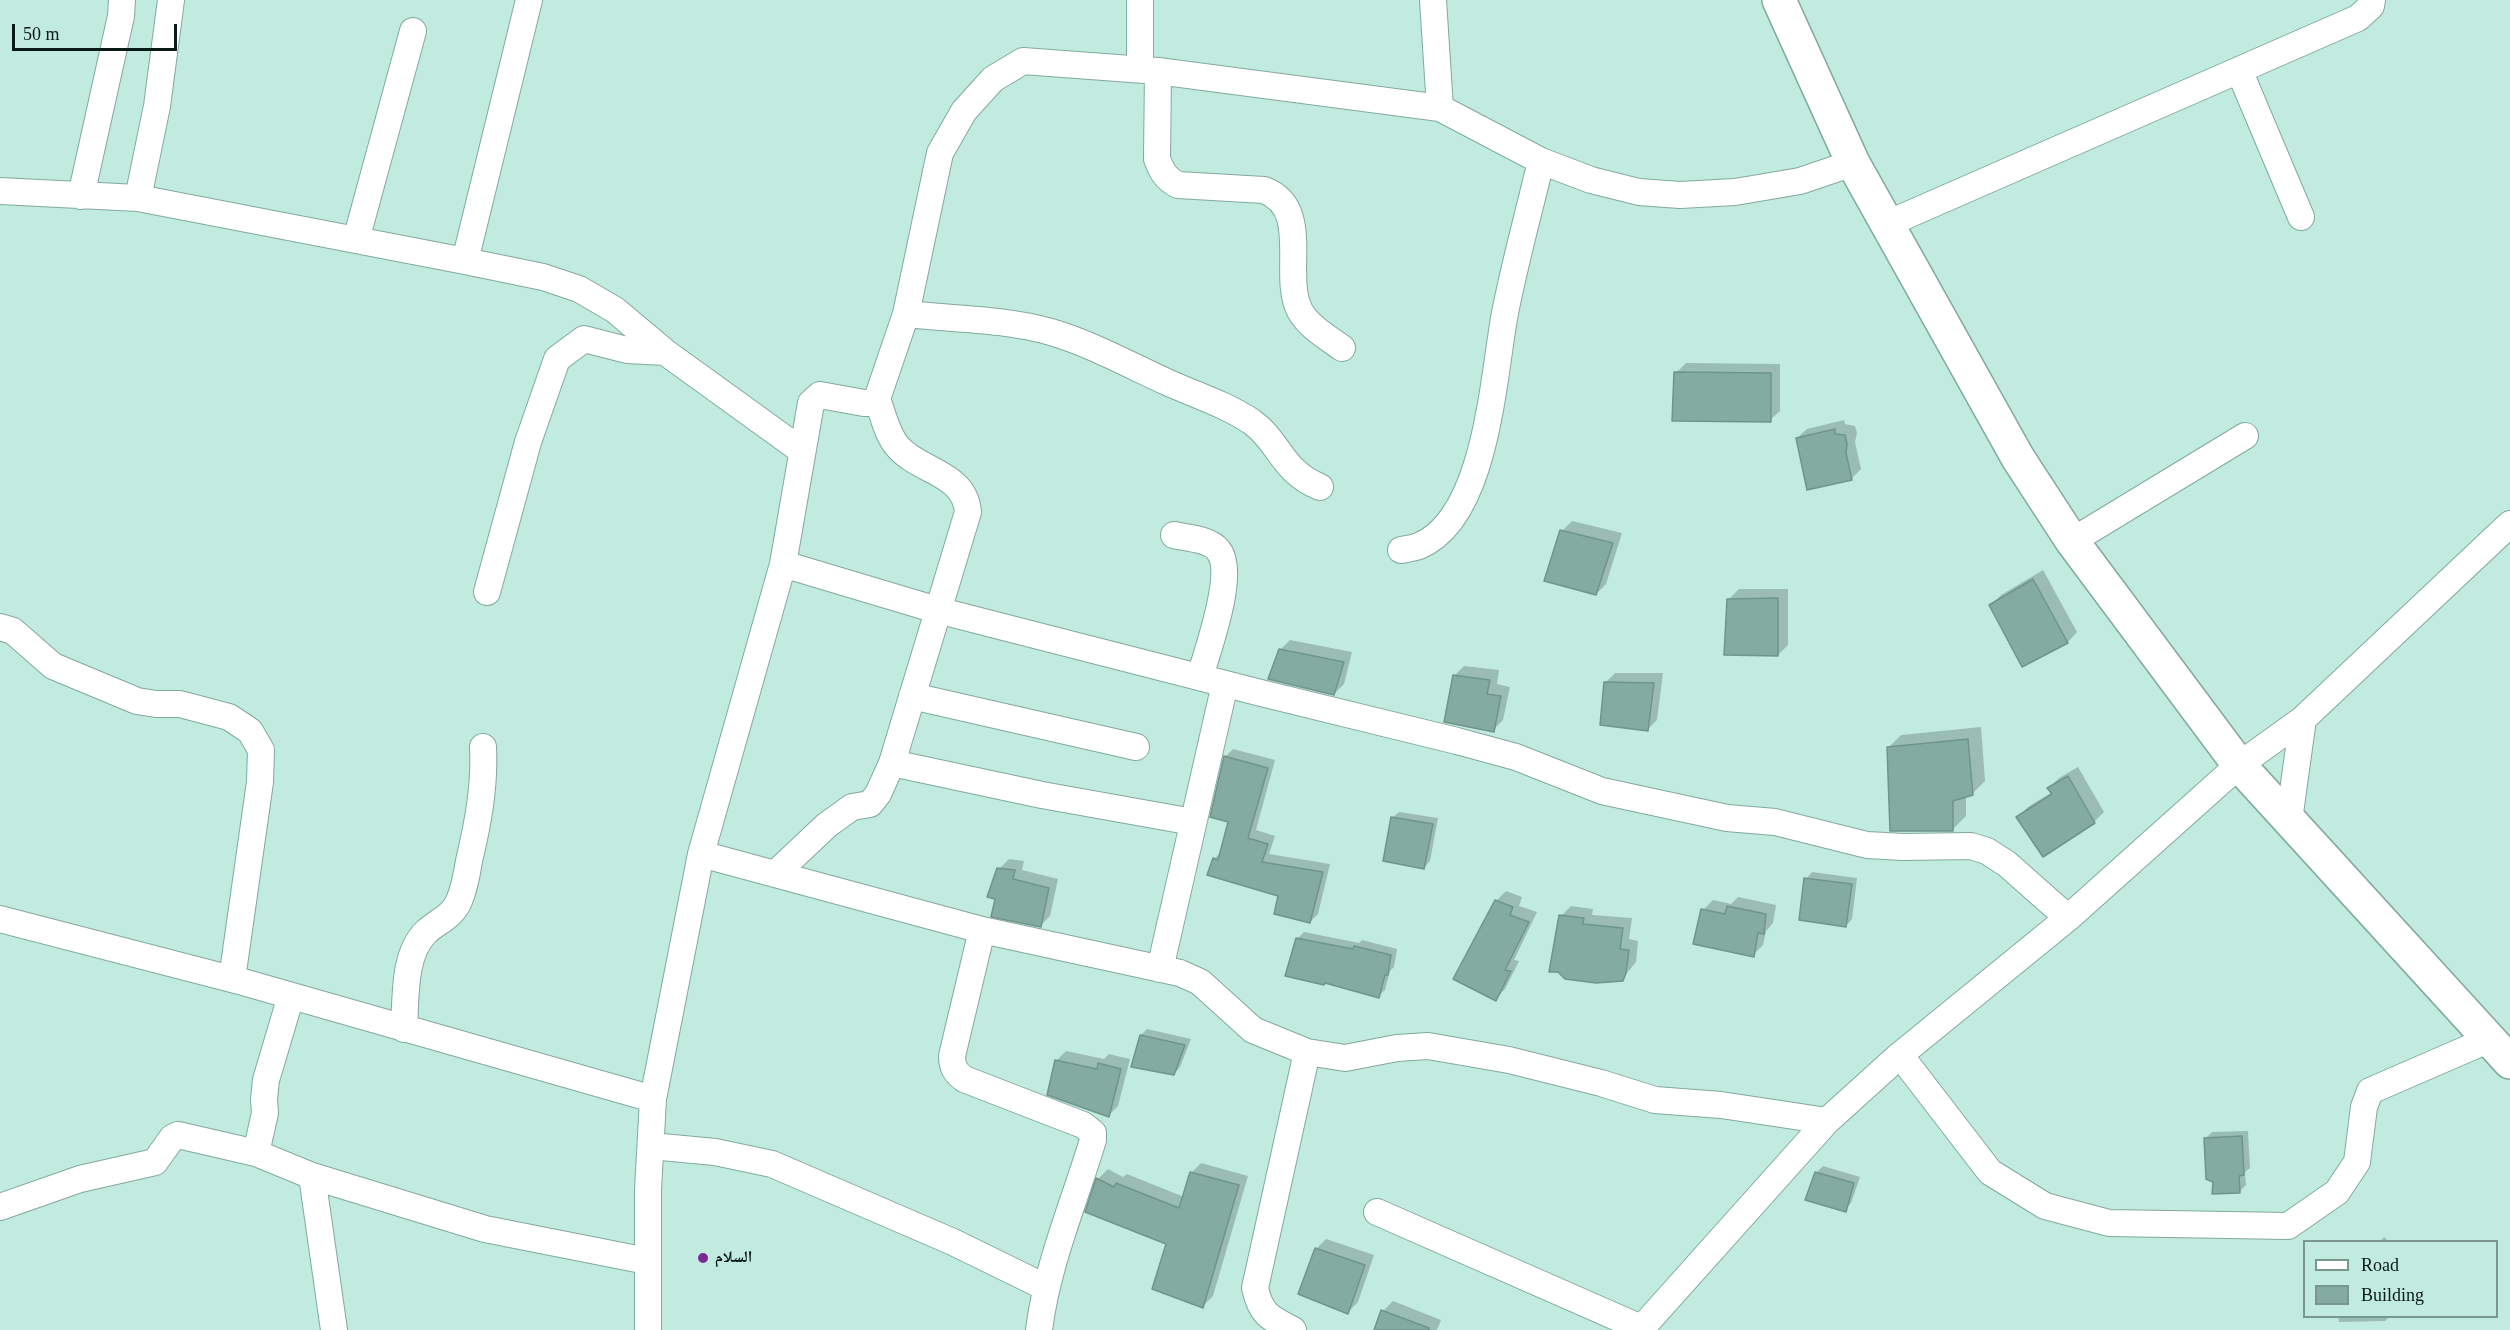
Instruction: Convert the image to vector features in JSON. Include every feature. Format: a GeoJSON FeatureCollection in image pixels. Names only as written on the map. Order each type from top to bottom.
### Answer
{"type":"FeatureCollection","features":[{"type":"Feature","properties":{"kind":"street"},"geometry":{"type":"LineString","coordinates":[[81,196],[121,16],[122,0]]}},
{"type":"Feature","properties":{"kind":"street"},"geometry":{"type":"LineString","coordinates":[[138,198],[157,106],[171,0]]}},
{"type":"Feature","properties":{"kind":"street"},"geometry":{"type":"LineString","coordinates":[[465,261],[529,0]]}},
{"type":"Feature","properties":{"kind":"street"},"geometry":{"type":"LineString","coordinates":[[1140,0],[1157,159],[1161,172],[1167,179],[1178,185],[1264,190],[1281,200],[1292,227],[1294,297],[1301,313],[1315,329],[1342,348]]}},
{"type":"Feature","properties":{"kind":"street"},"geometry":{"type":"LineString","coordinates":[[1433,0],[1440,108]]}},
{"type":"Feature","properties":{"kind":"street"},"geometry":{"type":"LineString","coordinates":[[1779,0],[1852,163],[2018,458],[2072,541],[2239,765],[2500,1050],[2370,1091],[2364,1107],[2357,1162],[2337,1191],[2288,1226],[2109,1223],[2045,1206],[1990,1172],[1900,1055]]}},
{"type":"Feature","properties":{"kind":"street"},"geometry":{"type":"LineString","coordinates":[[1887,224],[2358,18],[2371,6],[2372,0]]}},
{"type":"Feature","properties":{"kind":"street"},"geometry":{"type":"LineString","coordinates":[[356,240],[413,31]]}},
{"type":"Feature","properties":{"kind":"street"},"geometry":{"type":"LineString","coordinates":[[775,874],[827,825],[852,807],[870,804],[878,794],[892,763],[968,512],[967,500],[960,487],[897,446],[878,399],[906,314],[940,153],[964,111],[993,79],[1023,61],[1149,70],[1440,108],[1541,161],[1591,180],[1639,192],[1680,195],[1734,192],[1800,181],[1852,163]]}},
{"type":"Feature","properties":{"kind":"street"},"geometry":{"type":"LineString","coordinates":[[2239,70],[2301,217]]}},
{"type":"Feature","properties":{"kind":"street"},"geometry":{"type":"LineString","coordinates":[[1401,550],[1419,546],[1438,534],[1454,514],[1477,467],[1487,428],[1505,312],[1541,161]]}},
{"type":"Feature","properties":{"kind":"street"},"geometry":{"type":"LineString","coordinates":[[0,191],[138,198],[543,277],[579,289],[615,310],[665,352],[802,452]]}},
{"type":"Feature","properties":{"kind":"street"},"geometry":{"type":"LineString","coordinates":[[906,314],[1020,324],[1053,333],[1117,359],[1225,407],[1253,423],[1296,474],[1320,487]]}},
{"type":"Feature","properties":{"kind":"street"},"geometry":{"type":"LineString","coordinates":[[487,592],[528,442],[558,359],[584,339],[627,350],[665,352]]}},
{"type":"Feature","properties":{"kind":"street"},"geometry":{"type":"LineString","coordinates":[[648,1330],[647,1261],[652,1099],[701,854],[783,564],[809,413],[815,398],[820,395],[864,403],[871,403],[878,399]]}},
{"type":"Feature","properties":{"kind":"street"},"geometry":{"type":"LineString","coordinates":[[2072,541],[2245,436]]}},
{"type":"Feature","properties":{"kind":"street"},"geometry":{"type":"LineString","coordinates":[[1377,1212],[1641,1329],[1827,1121],[1900,1055],[2068,918],[2239,765],[2302,719],[2510,524]]}},
{"type":"Feature","properties":{"kind":"street"},"geometry":{"type":"LineString","coordinates":[[1174,535],[1212,544],[1223,558],[1222,597],[1200,678]]}},
{"type":"Feature","properties":{"kind":"street"},"geometry":{"type":"LineString","coordinates":[[783,564],[937,610],[1457,741],[1516,758],[1602,791],[1727,818],[1775,822],[1867,845],[1971,846],[1987,851],[2007,864],[2068,918]]}},
{"type":"Feature","properties":{"kind":"street"},"geometry":{"type":"LineString","coordinates":[[0,627],[13,631],[52,666],[137,701],[180,704],[208,710],[229,717],[250,731],[261,750],[260,782],[232,979]]}},
{"type":"Feature","properties":{"kind":"street"},"geometry":{"type":"LineString","coordinates":[[1160,969],[1225,684]]}},
{"type":"Feature","properties":{"kind":"street"},"geometry":{"type":"LineString","coordinates":[[912,696],[1136,747]]}},
{"type":"Feature","properties":{"kind":"street"},"geometry":{"type":"LineString","coordinates":[[2289,820],[2302,719]]}},
{"type":"Feature","properties":{"kind":"street"},"geometry":{"type":"LineString","coordinates":[[404,1029],[410,966],[414,952],[425,933],[446,919],[453,911],[459,901],[466,878],[483,791],[483,747]]}},
{"type":"Feature","properties":{"kind":"street"},"geometry":{"type":"LineString","coordinates":[[892,763],[1042,795],[1194,822]]}},
{"type":"Feature","properties":{"kind":"street"},"geometry":{"type":"LineString","coordinates":[[701,854],[981,930],[1180,973],[1200,982],[1253,1030],[1306,1052],[1345,1058],[1397,1048],[1428,1046],[1509,1060],[1600,1083],[1655,1100],[1721,1105],[1827,1121]]}},
{"type":"Feature","properties":{"kind":"street"},"geometry":{"type":"LineString","coordinates":[[0,920],[232,979],[652,1099]]}},
{"type":"Feature","properties":{"kind":"street"},"geometry":{"type":"LineString","coordinates":[[981,930],[952,1056],[952,1064],[956,1073],[1083,1125],[1093,1133],[1093,1140],[1046,1287],[1039,1330]]}},
{"type":"Feature","properties":{"kind":"street"},"geometry":{"type":"LineString","coordinates":[[256,1153],[266,1113],[264,1099],[266,1080],[291,996]]}},
{"type":"Feature","properties":{"kind":"street"},"geometry":{"type":"LineString","coordinates":[[1293,1330],[1266,1316],[1258,1304],[1255,1288],[1306,1052]]}},
{"type":"Feature","properties":{"kind":"street"},"geometry":{"type":"LineString","coordinates":[[0,1208],[80,1179],[155,1162],[172,1138],[178,1135],[256,1153],[312,1176],[485,1229],[647,1261]]}},
{"type":"Feature","properties":{"kind":"street"},"geometry":{"type":"LineString","coordinates":[[651,1146],[715,1152],[772,1164],[933,1233],[1046,1287]]}},
{"type":"Feature","properties":{"kind":"street"},"geometry":{"type":"LineString","coordinates":[[312,1176],[334,1330]]}},
{"type":"Feature","properties":{"kind":"building"},"geometry":{"type":"Polygon","coordinates":[[[1674,372],[1771,373],[1771,422],[1672,421],[1674,372]]]}},
{"type":"Feature","properties":{"kind":"building"},"geometry":{"type":"Polygon","coordinates":[[[1835,429],[1835,434],[1845,435],[1852,480],[1807,490],[1796,438],[1835,429]]]}},
{"type":"Feature","properties":{"kind":"building"},"geometry":{"type":"Polygon","coordinates":[[[1560,530],[1613,543],[1596,595],[1544,581],[1560,530]]]}},
{"type":"Feature","properties":{"kind":"building"},"geometry":{"type":"Polygon","coordinates":[[[2033,579],[2068,643],[2022,667],[1989,605],[2033,579]]]}},
{"type":"Feature","properties":{"kind":"building"},"geometry":{"type":"Polygon","coordinates":[[[1778,598],[1778,656],[1724,655],[1727,599],[1778,598]]]}},
{"type":"Feature","properties":{"kind":"building"},"geometry":{"type":"Polygon","coordinates":[[[1279,649],[1344,662],[1334,695],[1268,679],[1279,649]]]}},
{"type":"Feature","properties":{"kind":"building"},"geometry":{"type":"Polygon","coordinates":[[[1453,675],[1490,680],[1487,694],[1501,696],[1494,732],[1444,722],[1453,675]]]}},
{"type":"Feature","properties":{"kind":"building"},"geometry":{"type":"Polygon","coordinates":[[[1604,682],[1654,683],[1648,731],[1600,725],[1604,682]]]}},
{"type":"Feature","properties":{"kind":"building"},"geometry":{"type":"Polygon","coordinates":[[[1968,739],[1973,795],[1953,801],[1953,831],[1890,831],[1887,747],[1968,739]]]}},
{"type":"Feature","properties":{"kind":"building"},"geometry":{"type":"Polygon","coordinates":[[[1224,756],[1268,768],[1248,838],[1268,844],[1262,862],[1323,872],[1310,923],[1274,914],[1278,896],[1207,875],[1213,858],[1218,860],[1228,822],[1210,817],[1224,756]]]}},
{"type":"Feature","properties":{"kind":"building"},"geometry":{"type":"Polygon","coordinates":[[[2068,776],[2095,823],[2043,857],[2016,817],[2052,794],[2047,788],[2068,776]]]}},
{"type":"Feature","properties":{"kind":"building"},"geometry":{"type":"Polygon","coordinates":[[[1391,817],[1433,824],[1424,869],[1383,861],[1391,817]]]}},
{"type":"Feature","properties":{"kind":"building"},"geometry":{"type":"Polygon","coordinates":[[[997,868],[1015,870],[1013,879],[1049,888],[1041,927],[991,917],[995,899],[987,897],[997,868]]]}},
{"type":"Feature","properties":{"kind":"building"},"geometry":{"type":"Polygon","coordinates":[[[1804,878],[1852,884],[1846,927],[1799,920],[1804,878]]]}},
{"type":"Feature","properties":{"kind":"building"},"geometry":{"type":"Polygon","coordinates":[[[1495,900],[1513,907],[1510,915],[1529,922],[1505,970],[1511,971],[1496,1001],[1453,979],[1495,900]]]}},
{"type":"Feature","properties":{"kind":"building"},"geometry":{"type":"Polygon","coordinates":[[[1727,906],[1766,914],[1764,934],[1758,933],[1754,957],[1693,944],[1701,909],[1725,914],[1727,906]]]}},
{"type":"Feature","properties":{"kind":"building"},"geometry":{"type":"Polygon","coordinates":[[[1559,915],[1584,918],[1583,924],[1623,928],[1620,949],[1629,950],[1623,981],[1596,983],[1565,979],[1558,972],[1549,972],[1559,915]]]}},
{"type":"Feature","properties":{"kind":"building"},"geometry":{"type":"Polygon","coordinates":[[[1296,938],[1353,949],[1354,946],[1391,955],[1388,975],[1385,975],[1379,998],[1325,983],[1324,985],[1285,976],[1296,938]]]}},
{"type":"Feature","properties":{"kind":"building"},"geometry":{"type":"Polygon","coordinates":[[[1140,1035],[1185,1045],[1174,1075],[1131,1067],[1140,1035]]]}},
{"type":"Feature","properties":{"kind":"building"},"geometry":{"type":"Polygon","coordinates":[[[1055,1060],[1097,1069],[1098,1063],[1121,1069],[1109,1117],[1047,1095],[1055,1060]]]}},
{"type":"Feature","properties":{"kind":"building"},"geometry":{"type":"Polygon","coordinates":[[[2242,1136],[2244,1175],[2239,1176],[2240,1193],[2212,1194],[2213,1182],[2206,1179],[2204,1138],[2242,1136]]]}},
{"type":"Feature","properties":{"kind":"building"},"geometry":{"type":"Polygon","coordinates":[[[1190,1172],[1239,1185],[1203,1308],[1152,1289],[1166,1244],[1085,1212],[1096,1178],[1114,1187],[1116,1183],[1179,1208],[1190,1172]]]}},
{"type":"Feature","properties":{"kind":"building"},"geometry":{"type":"Polygon","coordinates":[[[1815,1172],[1854,1183],[1846,1212],[1805,1200],[1815,1172]]]}},
{"type":"Feature","properties":{"kind":"building"},"geometry":{"type":"Polygon","coordinates":[[[1315,1248],[1365,1265],[1348,1314],[1298,1294],[1315,1248]]]}},
{"type":"Feature","properties":{"kind":"building"},"geometry":{"type":"Polygon","coordinates":[[[1381,1310],[1429,1328],[1429,1330],[1374,1330],[1381,1310]]]}},
{"type":"Feature","properties":{"kind":"place","name":"السلام"},"geometry":{"type":"Point","coordinates":[703,1258]}}]}
